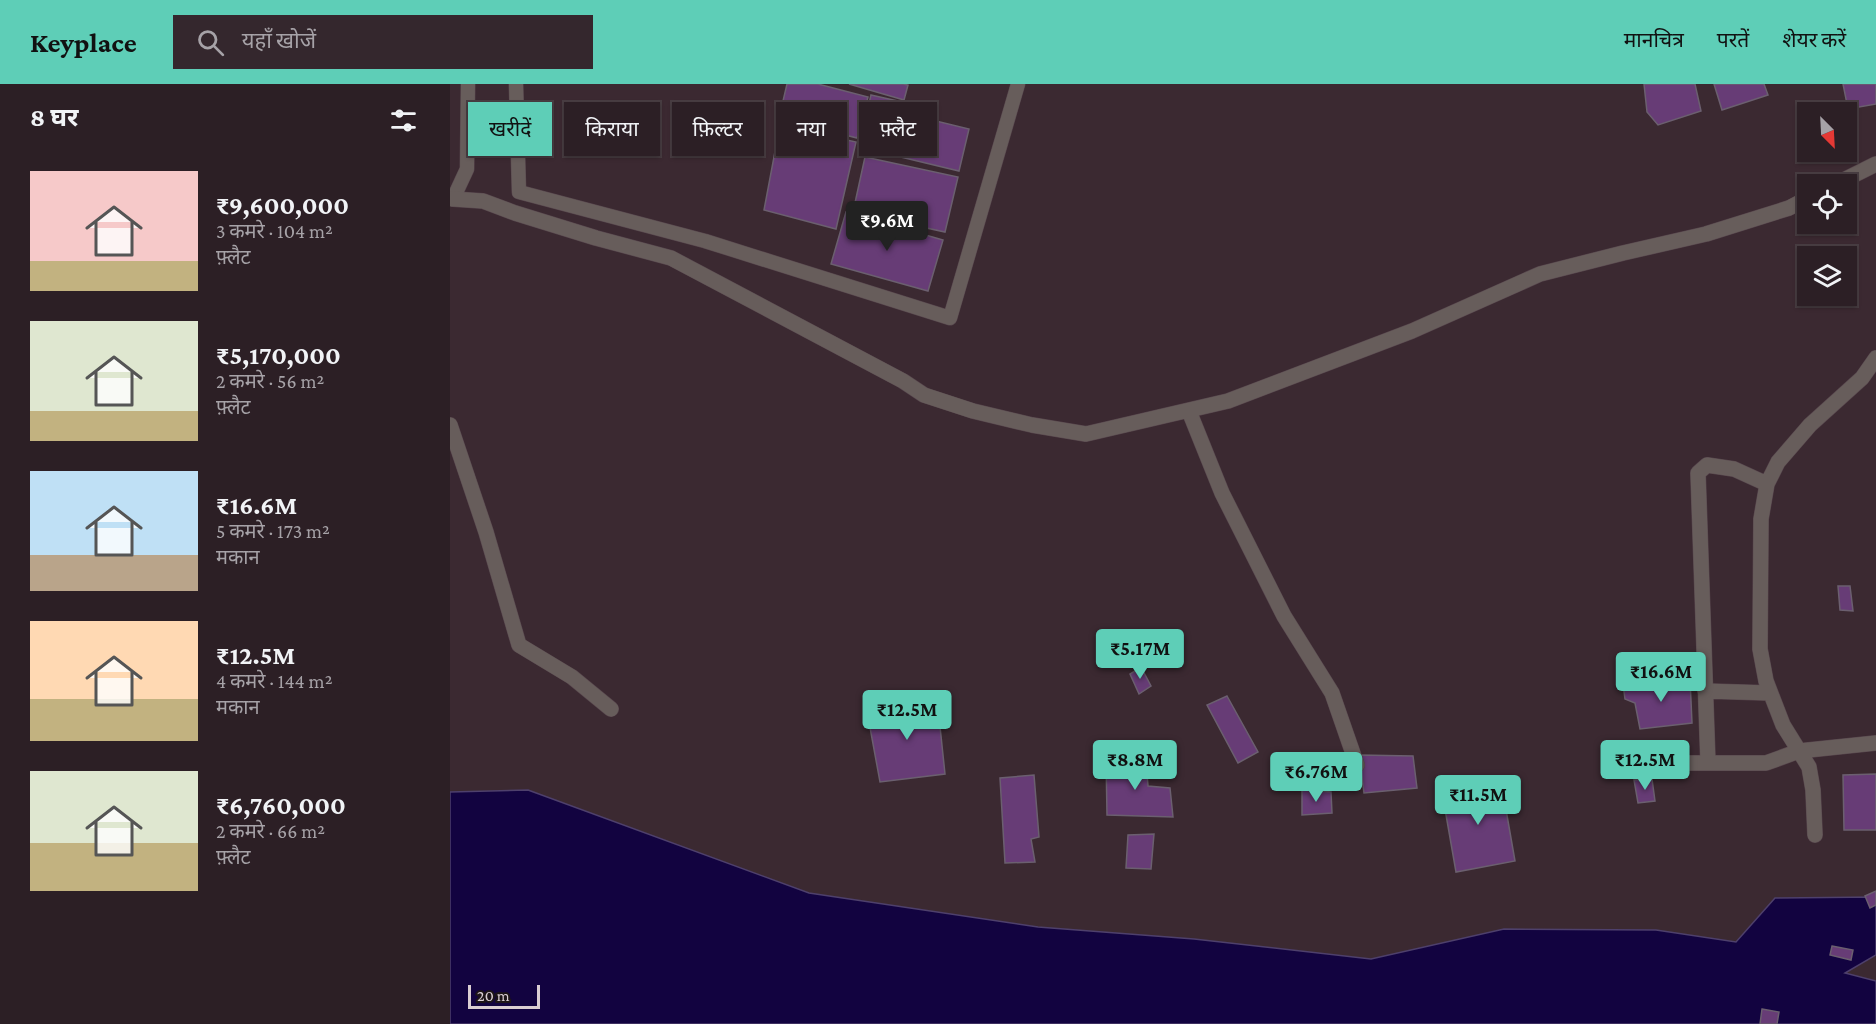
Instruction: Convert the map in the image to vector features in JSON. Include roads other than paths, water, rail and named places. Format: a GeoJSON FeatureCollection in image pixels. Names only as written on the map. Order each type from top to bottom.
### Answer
{"type":"FeatureCollection","features":[{"type":"Feature","properties":{"kind":"street"},"geometry":{"type":"LineString","coordinates":[[1856,174],[1876,164]]}},
{"type":"Feature","properties":{"kind":"street"},"geometry":{"type":"LineString","coordinates":[[451,200],[483,201],[596,238],[671,258],[903,381],[924,395],[973,411],[1032,425],[1086,434],[1228,402],[1412,331],[1540,274],[1706,234],[1797,204]]}},
{"type":"Feature","properties":{"kind":"street"},"geometry":{"type":"LineString","coordinates":[[1815,835],[1813,790],[1809,767],[1783,725],[1766,681],[1760,649],[1761,519],[1767,484],[1778,462],[1810,425],[1862,378],[1876,358]]}},
{"type":"Feature","properties":{"kind":"street"},"geometry":{"type":"LineString","coordinates":[[1189,411],[1222,494],[1284,616],[1332,693],[1357,765]]}},
{"type":"Feature","properties":{"kind":"street"},"geometry":{"type":"LineString","coordinates":[[450,424],[486,532],[519,645],[572,677],[611,708]]}},
{"type":"Feature","properties":{"kind":"street"},"geometry":{"type":"LineString","coordinates":[[1708,763],[1698,473],[1707,465],[1734,469],[1767,484]]}},
{"type":"Feature","properties":{"kind":"street"},"geometry":{"type":"LineString","coordinates":[[1705,691],[1770,693]]}},
{"type":"Feature","properties":{"kind":"street"},"geometry":{"type":"LineString","coordinates":[[1630,764],[1766,763],[1799,751],[1876,743]]}},
{"type":"Feature","properties":{"kind":"lane"},"geometry":{"type":"LineString","coordinates":[[451,200],[467,169],[468,84]]}},
{"type":"Feature","properties":{"kind":"lane"},"geometry":{"type":"LineString","coordinates":[[516,84],[519,192],[705,241],[950,318],[1018,84]]}}]}
